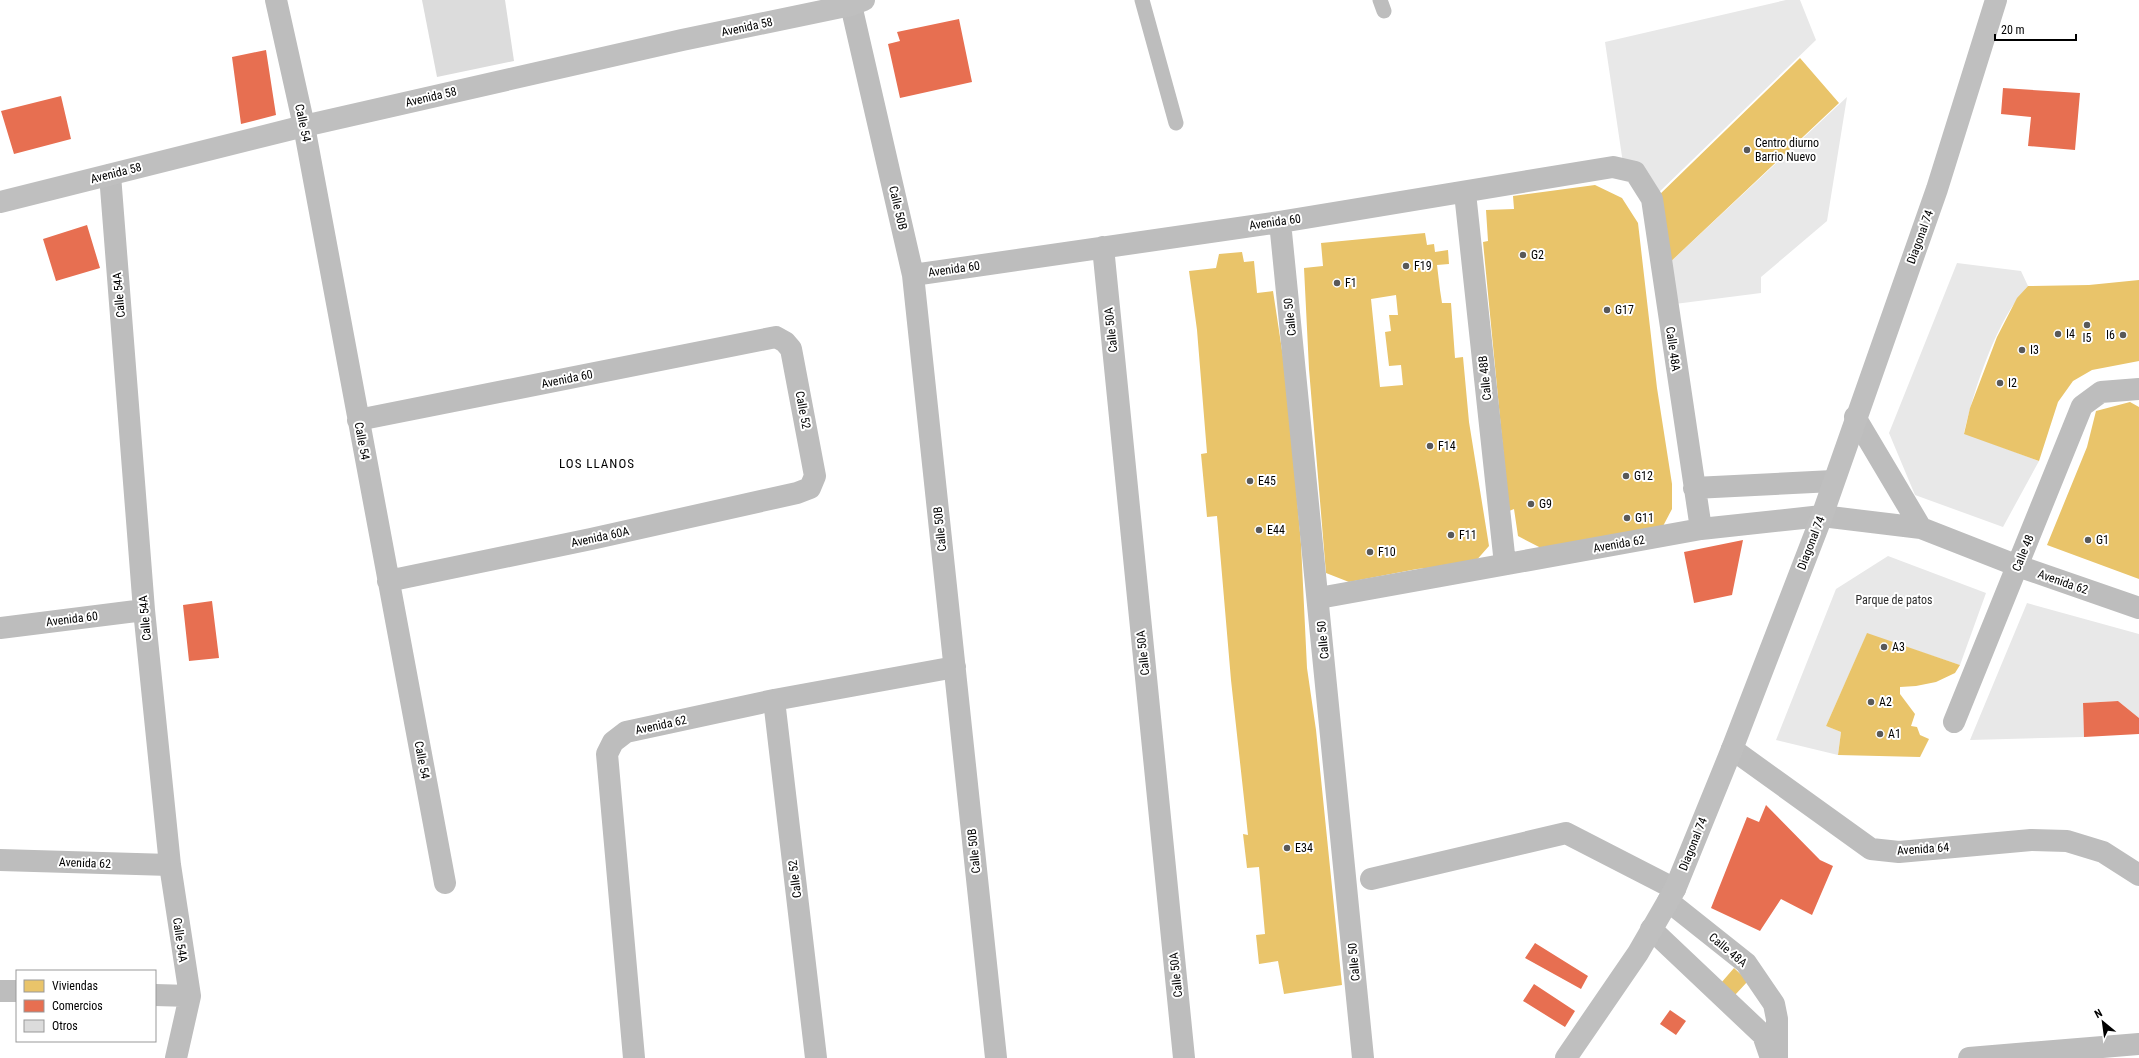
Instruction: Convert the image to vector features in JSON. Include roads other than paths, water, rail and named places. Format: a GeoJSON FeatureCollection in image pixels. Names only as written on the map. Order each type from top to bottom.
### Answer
{"type":"FeatureCollection","features":[{"type":"Feature","properties":{"kind":"street","name":"Calle 54"},"geometry":{"type":"LineString","coordinates":[[276,0],[304,126],[444,883]]}},
{"type":"Feature","properties":{"kind":"street","name":"Diagonal 74"},"geometry":{"type":"LineString","coordinates":[[1566,1058],[1638,953],[1671,895],[1732,749],[1822,516],[1855,417],[1937,188],[1996,0]]}},
{"type":"Feature","properties":{"kind":"street","name":"Avenida 58"},"geometry":{"type":"LineString","coordinates":[[0,202],[304,126],[858,2]]}},
{"type":"Feature","properties":{"kind":"street","name":"Calle 50B"},"geometry":{"type":"LineString","coordinates":[[858,2],[913,275],[996,1058]]}},
{"type":"Feature","properties":{"kind":"street","name":"Avenida 60"},"geometry":{"type":"LineString","coordinates":[[913,275],[1280,222],[1465,193],[1613,167],[1636,172]]}},
{"type":"Feature","properties":{"kind":"street","name":"Calle 48A"},"geometry":{"type":"LineString","coordinates":[[1636,172],[1652,199],[1701,529]]}},
{"type":"Feature","properties":{"kind":"street","name":"Calle 54A"},"geometry":{"type":"LineString","coordinates":[[110,174],[144,610],[170,865],[190,996],[176,1058]]}},
{"type":"Feature","properties":{"kind":"street","name":"Calle 48B"},"geometry":{"type":"LineString","coordinates":[[1465,193],[1506,564]]}},
{"type":"Feature","properties":{"kind":"street","name":"Calle 50"},"geometry":{"type":"LineString","coordinates":[[1280,222],[1319,598],[1363,1058]]}},
{"type":"Feature","properties":{"kind":"street","name":"Calle 50A"},"geometry":{"type":"LineString","coordinates":[[1103,247],[1184,1058]]}},
{"type":"Feature","properties":{"kind":"street","name":"Avenida 60"},"geometry":{"type":"LineString","coordinates":[[358,420],[776,337]]}},
{"type":"Feature","properties":{"kind":"street","name":"Calle 52"},"geometry":{"type":"LineString","coordinates":[[776,337],[785,342],[791,349],[816,476],[810,488]]}},
{"type":"Feature","properties":{"kind":"street","name":"Calle 48"},"geometry":{"type":"LineString","coordinates":[[1954,722],[2082,406],[2101,392],[2139,389]]}},
{"type":"Feature","properties":{"kind":"street"},"geometry":{"type":"LineString","coordinates":[[1855,417],[1921,528]]}},
{"type":"Feature","properties":{"kind":"street"},"geometry":{"type":"LineString","coordinates":[[1694,488],[1834,481]]}},
{"type":"Feature","properties":{"kind":"street","name":"Avenida 60A"},"geometry":{"type":"LineString","coordinates":[[388,581],[591,539],[810,488]]}},
{"type":"Feature","properties":{"kind":"street","name":"Avenida 62"},"geometry":{"type":"LineString","coordinates":[[1319,598],[1701,529],[1822,516],[1921,528],[2018,566],[2139,608]]}},
{"type":"Feature","properties":{"kind":"street","name":"Avenida 60"},"geometry":{"type":"LineString","coordinates":[[0,628],[144,610]]}},
{"type":"Feature","properties":{"kind":"street","name":"Avenida 62"},"geometry":{"type":"LineString","coordinates":[[634,1058],[607,754],[613,742],[626,732],[774,700],[955,667]]}},
{"type":"Feature","properties":{"kind":"street","name":"Calle 52"},"geometry":{"type":"LineString","coordinates":[[774,700],[816,1058]]}},
{"type":"Feature","properties":{"kind":"street","name":"Avenida 64"},"geometry":{"type":"LineString","coordinates":[[1732,749],[1871,849],[1899,852],[2031,840],[2067,841],[2103,852],[2139,875]]}},
{"type":"Feature","properties":{"kind":"street","name":"Calle 48A"},"geometry":{"type":"LineString","coordinates":[[1371,879],[1566,834],[1671,895],[1746,963],[1774,1004],[1778,1019],[1777,1058]]}},
{"type":"Feature","properties":{"kind":"street","name":"Avenida 62"},"geometry":{"type":"LineString","coordinates":[[0,860],[170,865]]}},
{"type":"Feature","properties":{"kind":"street"},"geometry":{"type":"LineString","coordinates":[[1651,929],[1763,1035],[1771,1058]]}},
{"type":"Feature","properties":{"kind":"street"},"geometry":{"type":"LineString","coordinates":[[0,991],[16,991]]}},
{"type":"Feature","properties":{"kind":"street"},"geometry":{"type":"LineString","coordinates":[[156,995],[190,996]]}},
{"type":"Feature","properties":{"kind":"street"},"geometry":{"type":"LineString","coordinates":[[1969,1058],[2139,1044]]}},
{"type":"Feature","properties":{"kind":"lane"},"geometry":{"type":"LineString","coordinates":[[1142,0],[1176,123]]}},
{"type":"Feature","properties":{"kind":"place","name":"Centro diurno Barrio Nuevo"},"geometry":{"type":"Point","coordinates":[1747,150]}},
{"type":"Feature","properties":{"kind":"place","name":"G2"},"geometry":{"type":"Point","coordinates":[1523,255]}},
{"type":"Feature","properties":{"kind":"place","name":"F19"},"geometry":{"type":"Point","coordinates":[1406,266]}},
{"type":"Feature","properties":{"kind":"place","name":"F1"},"geometry":{"type":"Point","coordinates":[1337,283]}},
{"type":"Feature","properties":{"kind":"place","name":"G17"},"geometry":{"type":"Point","coordinates":[1607,310]}},
{"type":"Feature","properties":{"kind":"place","name":"I5"},"geometry":{"type":"Point","coordinates":[2087,325]}},
{"type":"Feature","properties":{"kind":"place","name":"I4"},"geometry":{"type":"Point","coordinates":[2058,334]}},
{"type":"Feature","properties":{"kind":"place","name":"I6"},"geometry":{"type":"Point","coordinates":[2123,335]}},
{"type":"Feature","properties":{"kind":"place","name":"I3"},"geometry":{"type":"Point","coordinates":[2022,350]}},
{"type":"Feature","properties":{"kind":"place","name":"I2"},"geometry":{"type":"Point","coordinates":[2000,383]}},
{"type":"Feature","properties":{"kind":"place","name":"F14"},"geometry":{"type":"Point","coordinates":[1430,446]}},
{"type":"Feature","properties":{"kind":"place","name":"G12"},"geometry":{"type":"Point","coordinates":[1626,476]}},
{"type":"Feature","properties":{"kind":"place","name":"E45"},"geometry":{"type":"Point","coordinates":[1250,481]}},
{"type":"Feature","properties":{"kind":"place","name":"G9"},"geometry":{"type":"Point","coordinates":[1531,504]}},
{"type":"Feature","properties":{"kind":"place","name":"G11"},"geometry":{"type":"Point","coordinates":[1627,518]}},
{"type":"Feature","properties":{"kind":"place","name":"E44"},"geometry":{"type":"Point","coordinates":[1259,530]}},
{"type":"Feature","properties":{"kind":"place","name":"F11"},"geometry":{"type":"Point","coordinates":[1451,535]}},
{"type":"Feature","properties":{"kind":"place","name":"G1"},"geometry":{"type":"Point","coordinates":[2088,540]}},
{"type":"Feature","properties":{"kind":"place","name":"F10"},"geometry":{"type":"Point","coordinates":[1370,552]}},
{"type":"Feature","properties":{"kind":"place","name":"A3"},"geometry":{"type":"Point","coordinates":[1884,647]}},
{"type":"Feature","properties":{"kind":"place","name":"A2"},"geometry":{"type":"Point","coordinates":[1871,702]}},
{"type":"Feature","properties":{"kind":"place","name":"A1"},"geometry":{"type":"Point","coordinates":[1880,734]}},
{"type":"Feature","properties":{"kind":"place","name":"E34"},"geometry":{"type":"Point","coordinates":[1287,848]}},
{"type":"Feature","properties":{"kind":"district","name":"LOS LLANOS"},"geometry":{"type":"Point","coordinates":[597,463]}},
{"type":"Feature","properties":{"kind":"park label","name":"Parque de patos"},"geometry":{"type":"Point","coordinates":[1894,600]}}]}
